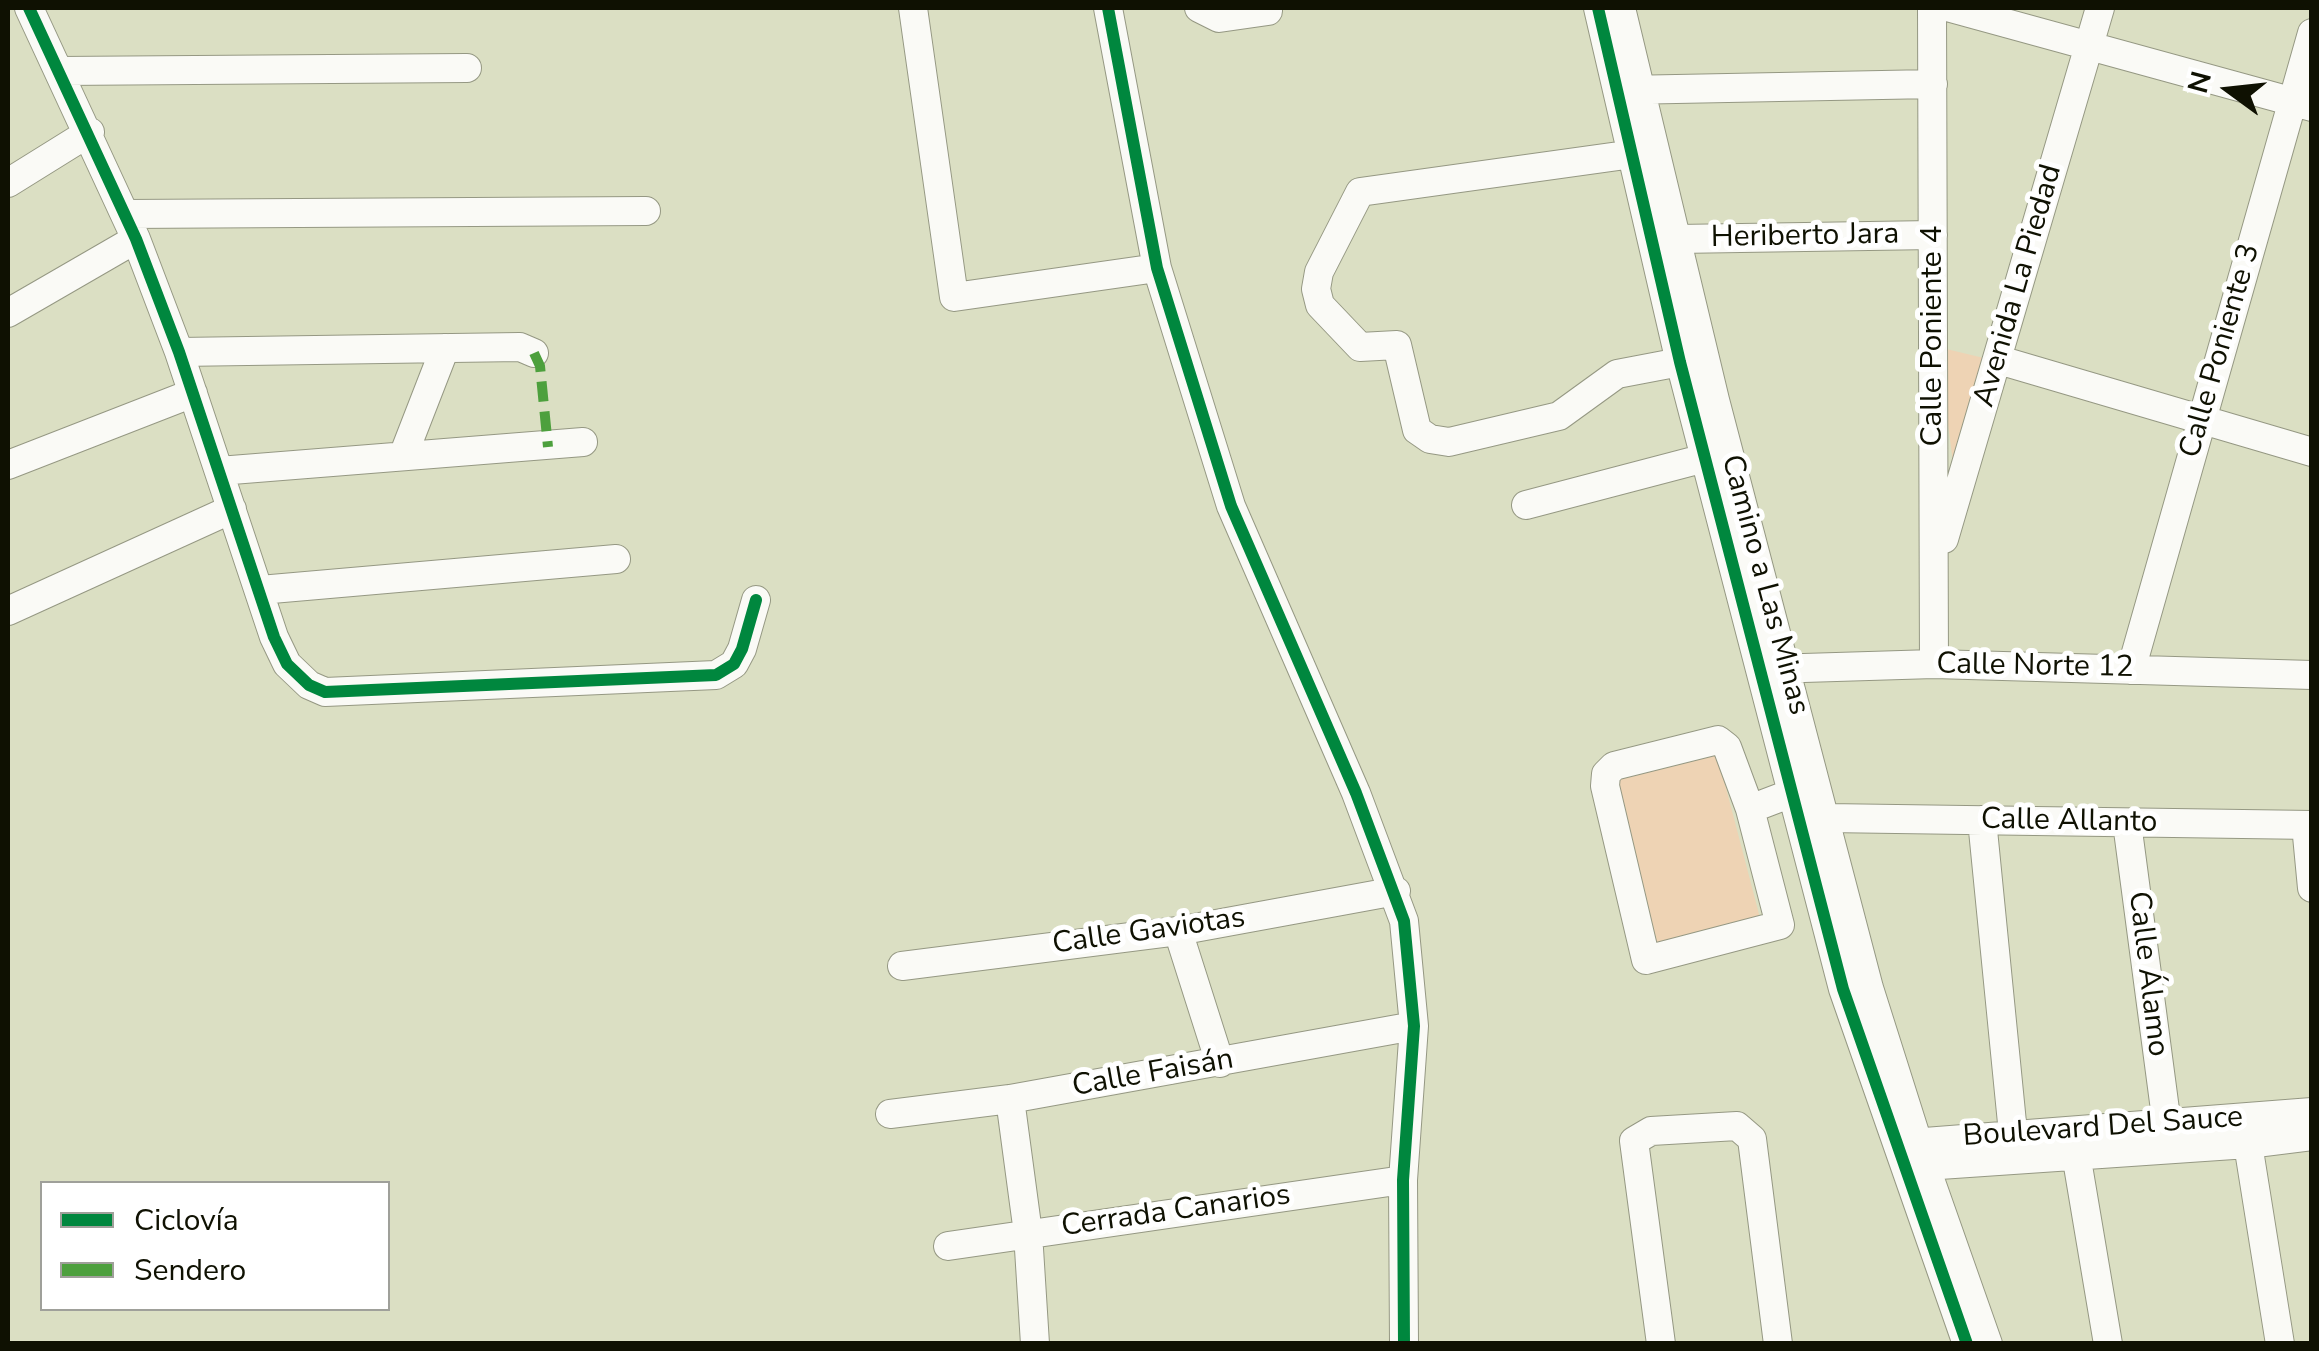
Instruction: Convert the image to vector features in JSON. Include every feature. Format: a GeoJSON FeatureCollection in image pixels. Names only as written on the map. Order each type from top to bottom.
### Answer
{"type":"FeatureCollection","features":[{"type":"Feature","properties":{"kind":"street"},"geometry":{"type":"LineString","coordinates":[[29,8],[131,226],[287,664],[325,692],[716,675],[734,664],[756,600]]}},
{"type":"Feature","properties":{"kind":"street"},"geometry":{"type":"LineString","coordinates":[[913,8],[954,296],[1158,268]]}},
{"type":"Feature","properties":{"kind":"street"},"geometry":{"type":"LineString","coordinates":[[1108,8],[1158,268],[1231,506],[1396,891],[1410,952],[1414,1026],[1403,1180],[1404,1344]]}},
{"type":"Feature","properties":{"kind":"street"},"geometry":{"type":"LineString","coordinates":[[1199,8],[1219,18],[1268,11]]}},
{"type":"Feature","properties":{"kind":"street","name":"Camino a Las Minas"},"geometry":{"type":"LineString","coordinates":[[1598,8],[1678,238],[1715,400],[1788,668],[1910,1155]]}},
{"type":"Feature","properties":{"kind":"street","name":"Camino a Las Minas"},"geometry":{"type":"LineString","coordinates":[[1621,8],[1633,154],[1680,362],[1842,989],[1910,1155]]}},
{"type":"Feature","properties":{"kind":"street","name":"Calle Poniente 4"},"geometry":{"type":"LineString","coordinates":[[1932,8],[1934,664]]}},
{"type":"Feature","properties":{"kind":"street"},"geometry":{"type":"LineString","coordinates":[[1951,8],[2302,104]]}},
{"type":"Feature","properties":{"kind":"street","name":"Avenida La Piedad"},"geometry":{"type":"LineString","coordinates":[[1936,563],[2100,8]]}},
{"type":"Feature","properties":{"kind":"street","name":"Calle Poniente 3"},"geometry":{"type":"LineString","coordinates":[[2131,670],[2201,420],[2302,104],[2312,33]]}},
{"type":"Feature","properties":{"kind":"street"},"geometry":{"type":"LineString","coordinates":[[60,70],[467,68]]}},
{"type":"Feature","properties":{"kind":"street"},"geometry":{"type":"LineString","coordinates":[[1629,90],[1934,84]]}},
{"type":"Feature","properties":{"kind":"street"},"geometry":{"type":"LineString","coordinates":[[8,183],[90,132]]}},
{"type":"Feature","properties":{"kind":"street"},"geometry":{"type":"LineString","coordinates":[[1633,154],[1360,192],[1319,272],[1320,305],[1360,347],[1397,346],[1417,430],[1430,440],[1449,442],[1559,416],[1617,374],[1680,362]]}},
{"type":"Feature","properties":{"kind":"street"},"geometry":{"type":"LineString","coordinates":[[8,313],[131,226],[646,210]]}},
{"type":"Feature","properties":{"kind":"street","name":"Heriberto Jara"},"geometry":{"type":"LineString","coordinates":[[1678,238],[1933,235]]}},
{"type":"Feature","properties":{"kind":"street"},"geometry":{"type":"LineString","coordinates":[[179,352],[520,347],[534,353]]}},
{"type":"Feature","properties":{"kind":"street"},"geometry":{"type":"LineString","coordinates":[[403,456],[445,348]]}},
{"type":"Feature","properties":{"kind":"street"},"geometry":{"type":"LineString","coordinates":[[1999,360],[2312,452]]}},
{"type":"Feature","properties":{"kind":"street"},"geometry":{"type":"LineString","coordinates":[[8,464],[193,393]]}},
{"type":"Feature","properties":{"kind":"street"},"geometry":{"type":"LineString","coordinates":[[219,471],[583,442]]}},
{"type":"Feature","properties":{"kind":"street"},"geometry":{"type":"LineString","coordinates":[[1526,505],[1705,458]]}},
{"type":"Feature","properties":{"kind":"street"},"geometry":{"type":"LineString","coordinates":[[8,611],[232,509]]}},
{"type":"Feature","properties":{"kind":"street"},"geometry":{"type":"LineString","coordinates":[[260,590],[616,559]]}},
{"type":"Feature","properties":{"kind":"street","name":"Calle Norte 12"},"geometry":{"type":"LineString","coordinates":[[1759,670],[1934,664],[2312,675]]}},
{"type":"Feature","properties":{"kind":"street"},"geometry":{"type":"LineString","coordinates":[[1718,740],[1727,746],[1750,809],[1780,924],[1646,960],[1605,786],[1606,774],[1614,766],[1718,740]]}},
{"type":"Feature","properties":{"kind":"street"},"geometry":{"type":"LineString","coordinates":[[1750,809],[1792,793]]}},
{"type":"Feature","properties":{"kind":"street","name":"Calle Allanto"},"geometry":{"type":"LineString","coordinates":[[1826,818],[2309,825]]}},
{"type":"Feature","properties":{"kind":"street"},"geometry":{"type":"LineString","coordinates":[[1982,820],[2013,1134]]}},
{"type":"Feature","properties":{"kind":"street","name":"Calle Álamo"},"geometry":{"type":"LineString","coordinates":[[2127,823],[2167,1125]]}},
{"type":"Feature","properties":{"kind":"street"},"geometry":{"type":"LineString","coordinates":[[2309,825],[2312,888]]}},
{"type":"Feature","properties":{"kind":"street","name":"Calle Gaviotas"},"geometry":{"type":"LineString","coordinates":[[902,966],[1178,931],[1396,891]]}},
{"type":"Feature","properties":{"kind":"street"},"geometry":{"type":"LineString","coordinates":[[1178,931],[1220,1063]]}},
{"type":"Feature","properties":{"kind":"street","name":"Calle Faisán"},"geometry":{"type":"LineString","coordinates":[[890,1114],[1010,1099],[1414,1026]]}},
{"type":"Feature","properties":{"kind":"street"},"geometry":{"type":"LineString","coordinates":[[1010,1099],[1028,1233],[1034,1344]]}},
{"type":"Feature","properties":{"kind":"street","name":"Boulevard Del Sauce"},"geometry":{"type":"LineString","coordinates":[[1910,1155],[2013,1134],[2312,1112]]}},
{"type":"Feature","properties":{"kind":"street"},"geometry":{"type":"LineString","coordinates":[[1661,1344],[1634,1141],[1651,1132],[1737,1126],[1752,1140],[1778,1344]]}},
{"type":"Feature","properties":{"kind":"street","name":"Boulevard Del Sauce"},"geometry":{"type":"LineString","coordinates":[[1910,1155],[2076,1154],[2248,1144],[2312,1136]]}},
{"type":"Feature","properties":{"kind":"street"},"geometry":{"type":"LineString","coordinates":[[2248,1144],[2280,1344]]}},
{"type":"Feature","properties":{"kind":"street"},"geometry":{"type":"LineString","coordinates":[[2076,1154],[2108,1344]]}},
{"type":"Feature","properties":{"kind":"street"},"geometry":{"type":"LineString","coordinates":[[1910,1155],[1967,1344]]}},
{"type":"Feature","properties":{"kind":"street"},"geometry":{"type":"LineString","coordinates":[[1910,1155],[1988,1344]]}},
{"type":"Feature","properties":{"kind":"street","name":"Cerrada Canarios"},"geometry":{"type":"LineString","coordinates":[[948,1246],[1403,1180]]}},
{"type":"Feature","properties":{"kind":"shaded area"},"geometry":{"type":"Polygon","coordinates":[[[1938,347],[1988,359],[1956,486],[1938,347]]]}},
{"type":"Feature","properties":{"kind":"shaded area"},"geometry":{"type":"Polygon","coordinates":[[[1714,742],[1760,918],[1658,947],[1610,775],[1714,742]]]}},
{"type":"Feature","properties":{"kind":"marked path"},"geometry":{"type":"LineString","coordinates":[[534,353],[540,366],[548,447]]}},
{"type":"Feature","properties":{"kind":"cycle path"},"geometry":{"type":"LineString","coordinates":[[29,8],[136,239],[179,352],[274,637],[287,664],[309,685],[325,692],[716,675],[734,664],[756,600]]}},
{"type":"Feature","properties":{"kind":"cycle path"},"geometry":{"type":"LineString","coordinates":[[1108,8],[1157,268],[1231,506],[1356,793],[1404,921],[1414,1026],[1403,1180],[1404,1344]]}},
{"type":"Feature","properties":{"kind":"cycle path"},"geometry":{"type":"LineString","coordinates":[[1598,8],[1680,362],[1843,989],[1967,1344]]}}]}
